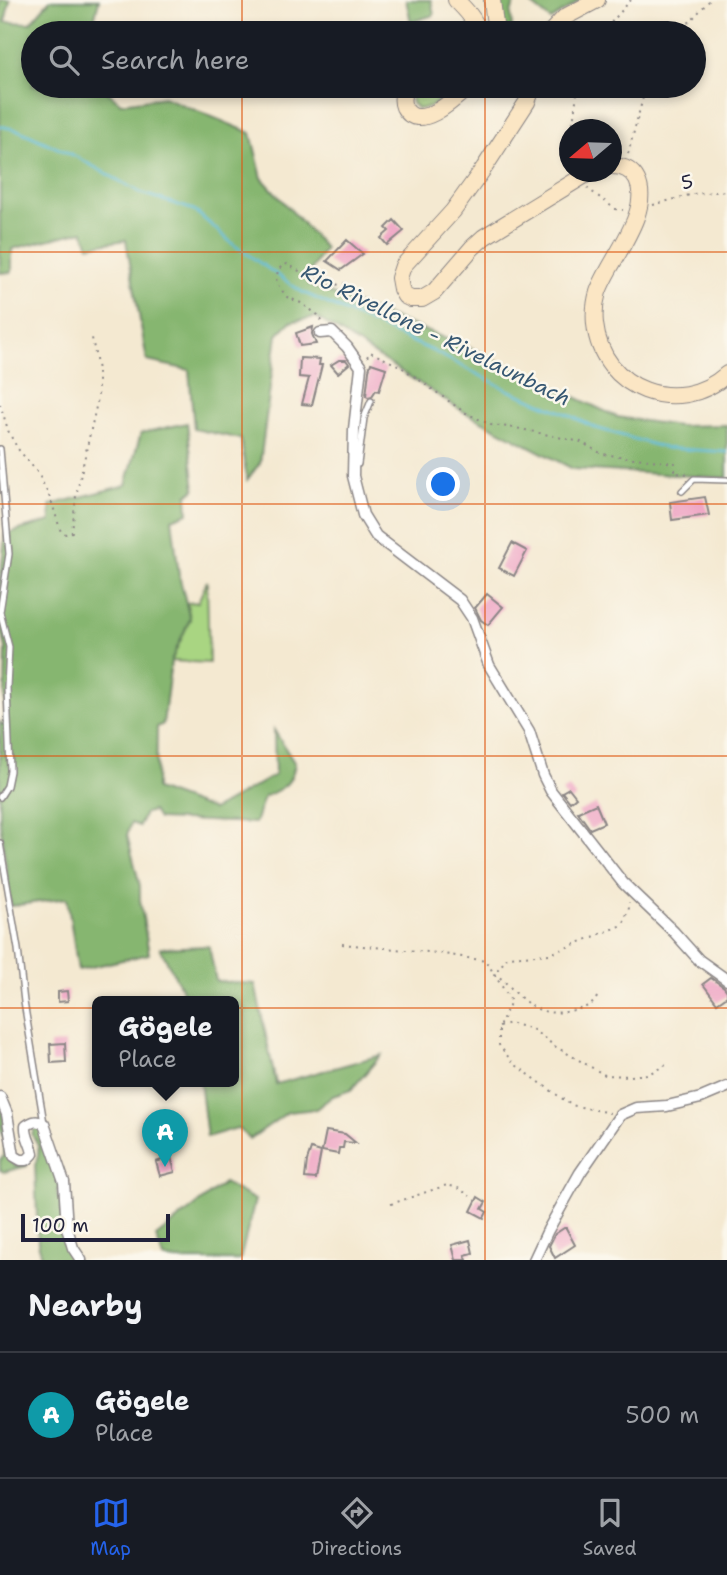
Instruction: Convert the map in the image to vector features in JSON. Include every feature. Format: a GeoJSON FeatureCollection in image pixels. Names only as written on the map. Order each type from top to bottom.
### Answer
{"type":"FeatureCollection","features":[{"type":"Feature","properties":{"kind":"main road"},"geometry":{"type":"LineString","coordinates":[[456,0],[473,21]]}},
{"type":"Feature","properties":{"kind":"main road"},"geometry":{"type":"LineString","coordinates":[[492,0],[495,21]]}},
{"type":"Feature","properties":{"kind":"main road"},"geometry":{"type":"LineString","coordinates":[[562,21],[597,0]]}},
{"type":"Feature","properties":{"kind":"main road"},"geometry":{"type":"LineString","coordinates":[[402,98],[410,114],[427,117],[455,98]]}},
{"type":"Feature","properties":{"kind":"main road"},"geometry":{"type":"LineString","coordinates":[[528,98],[453,211],[403,266],[399,278],[405,296],[422,299],[434,292],[484,237],[573,182]]}},
{"type":"Feature","properties":{"kind":"main road"},"geometry":{"type":"LineString","coordinates":[[622,167],[636,176],[641,188],[641,201],[637,216],[598,291],[595,324],[604,356],[628,381],[643,390],[658,394],[672,396],[698,392],[727,374]]}},
{"type":"Feature","properties":{"kind":"street"},"geometry":{"type":"LineString","coordinates":[[320,333],[332,332],[347,347],[361,368],[354,429],[353,476],[363,515],[376,536],[460,600],[472,618],[489,665],[529,731],[551,791],[630,889],[699,960],[727,980]]}},
{"type":"Feature","properties":{"kind":"street"},"geometry":{"type":"LineString","coordinates":[[534,1260],[580,1173],[620,1115],[636,1108],[667,1106],[701,1098],[727,1087]]}},
{"type":"Feature","properties":{"kind":"street"},"geometry":{"type":"LineString","coordinates":[[0,1097],[7,1114],[15,1156],[21,1160],[27,1160],[33,1154],[25,1134],[26,1126],[38,1121],[44,1124],[65,1182],[67,1228],[73,1248],[81,1260]]}},
{"type":"Feature","properties":{"kind":"lane"},"geometry":{"type":"LineString","coordinates":[[353,476],[358,465],[364,418],[372,401]]}},
{"type":"Feature","properties":{"kind":"lane"},"geometry":{"type":"LineString","coordinates":[[0,449],[9,554],[0,611],[9,647],[9,771],[7,786],[0,797]]}},
{"type":"Feature","properties":{"kind":"lane"},"geometry":{"type":"LineString","coordinates":[[682,491],[694,478],[727,480]]}},
{"type":"Feature","properties":{"kind":"lane"},"geometry":{"type":"LineString","coordinates":[[0,843],[44,1124]]}},
{"type":"Feature","properties":{"kind":"path"},"geometry":{"type":"LineString","coordinates":[[613,21],[631,0]]}},
{"type":"Feature","properties":{"kind":"path"},"geometry":{"type":"LineString","coordinates":[[689,21],[710,0]]}},
{"type":"Feature","properties":{"kind":"path"},"geometry":{"type":"LineString","coordinates":[[574,119],[576,98]]}},
{"type":"Feature","properties":{"kind":"path"},"geometry":{"type":"LineString","coordinates":[[631,158],[628,156],[643,98]]}},
{"type":"Feature","properties":{"kind":"path"},"geometry":{"type":"LineString","coordinates":[[589,182],[600,199],[615,209],[628,211]]}},
{"type":"Feature","properties":{"kind":"path","name":"5"},"geometry":{"type":"LineString","coordinates":[[653,205],[693,194],[727,191]]}},
{"type":"Feature","properties":{"kind":"path"},"geometry":{"type":"LineString","coordinates":[[332,332],[318,315],[302,303],[287,297],[276,282],[278,269],[287,264],[323,284],[338,286],[346,283]]}},
{"type":"Feature","properties":{"kind":"path"},"geometry":{"type":"LineString","coordinates":[[0,404],[9,433],[18,449],[38,473],[51,500],[61,533],[72,532],[76,496],[98,398],[98,370],[92,338]]}},
{"type":"Feature","properties":{"kind":"path"},"geometry":{"type":"LineString","coordinates":[[361,368],[370,352],[400,366],[464,412],[491,425],[581,442],[602,454],[675,463],[675,473],[688,474]]}},
{"type":"Feature","properties":{"kind":"path"},"geometry":{"type":"LineString","coordinates":[[494,974],[508,957],[550,954],[623,925],[629,908],[630,889]]}},
{"type":"Feature","properties":{"kind":"path"},"geometry":{"type":"LineString","coordinates":[[342,944],[438,953],[486,961],[511,1001],[499,1027],[499,1045],[513,1063],[571,1105],[620,1115]]}},
{"type":"Feature","properties":{"kind":"path"},"geometry":{"type":"LineString","coordinates":[[494,974],[541,1012],[565,1013],[585,1008],[596,1001],[597,997]]}},
{"type":"Feature","properties":{"kind":"path"},"geometry":{"type":"LineString","coordinates":[[499,1027],[509,1023],[532,1029],[556,1047],[605,1075],[648,1074],[666,1065]]}},
{"type":"Feature","properties":{"kind":"path"},"geometry":{"type":"LineString","coordinates":[[391,1204],[447,1185],[470,1196]]}},
{"type":"Feature","properties":{"kind":"green space"},"geometry":{"type":"Polygon","coordinates":[[[0,0],[10,0],[5,22],[21,23],[21,98],[115,98],[121,103],[166,98],[251,133],[262,178],[325,248],[310,272],[309,285],[475,350],[617,417],[678,426],[727,425],[727,478],[573,469],[464,412],[316,317],[290,322],[277,335],[260,463],[247,480],[241,439],[194,429],[189,370],[147,361],[126,240],[89,246],[83,231],[12,249],[12,272],[0,273],[0,0]]]}},
{"type":"Feature","properties":{"kind":"green space"},"geometry":{"type":"Polygon","coordinates":[[[50,0],[99,0],[94,21],[32,21],[50,0]]]}},
{"type":"Feature","properties":{"kind":"green space"},"geometry":{"type":"Polygon","coordinates":[[[406,0],[431,0],[434,15],[411,21],[406,0]]]}},
{"type":"Feature","properties":{"kind":"green space"},"geometry":{"type":"Polygon","coordinates":[[[499,0],[515,0],[511,21],[503,21],[499,0]]]}},
{"type":"Feature","properties":{"kind":"green space"},"geometry":{"type":"Polygon","coordinates":[[[526,0],[581,0],[551,20],[526,0]]]}},
{"type":"Feature","properties":{"kind":"green space"},"geometry":{"type":"Polygon","coordinates":[[[411,98],[443,98],[430,107],[418,109],[411,98]]]}},
{"type":"Feature","properties":{"kind":"green space"},"geometry":{"type":"Polygon","coordinates":[[[187,423],[195,489],[187,495],[188,513],[172,519],[179,575],[190,619],[171,661],[163,724],[157,727],[156,789],[213,810],[275,775],[274,730],[295,764],[286,785],[264,797],[255,823],[158,819],[153,811],[145,813],[139,826],[131,823],[127,835],[140,886],[149,954],[78,970],[67,898],[11,906],[0,821],[0,722],[4,726],[6,648],[0,624],[0,586],[5,534],[51,521],[50,505],[126,485],[141,433],[187,423]]]}},
{"type":"Feature","properties":{"kind":"green space"},"geometry":{"type":"Polygon","coordinates":[[[207,581],[209,663],[171,661],[190,619],[187,603],[198,602],[207,581]]]}},
{"type":"Feature","properties":{"kind":"green space"},"geometry":{"type":"Polygon","coordinates":[[[209,946],[216,981],[255,984],[276,1084],[381,1055],[351,1090],[333,1096],[316,1109],[288,1112],[250,1139],[237,1128],[207,1137],[201,1087],[239,1087],[239,996],[185,996],[160,948],[209,946]]]}},
{"type":"Feature","properties":{"kind":"green space"},"geometry":{"type":"Polygon","coordinates":[[[0,1107],[10,1158],[15,1166],[27,1164],[4,1172],[0,1170],[5,1143],[0,1127],[0,1107]]]}},
{"type":"Feature","properties":{"kind":"green space"},"geometry":{"type":"Polygon","coordinates":[[[35,1127],[40,1128],[62,1190],[57,1190],[58,1198],[62,1197],[63,1229],[76,1260],[43,1260],[38,1243],[35,1165],[38,1149],[32,1135],[35,1127]]]}},
{"type":"Feature","properties":{"kind":"green space"},"geometry":{"type":"Polygon","coordinates":[[[224,1183],[255,1200],[240,1260],[164,1258],[156,1237],[224,1183]]]}},
{"type":"Feature","properties":{"kind":"building"},"geometry":{"type":"Polygon","coordinates":[[[394,220],[404,231],[387,245],[381,238],[389,231],[386,228],[394,220]]]}},
{"type":"Feature","properties":{"kind":"building"},"geometry":{"type":"Polygon","coordinates":[[[347,240],[363,254],[341,270],[327,261],[347,240]]]}},
{"type":"Feature","properties":{"kind":"building"},"geometry":{"type":"Polygon","coordinates":[[[313,327],[312,334],[316,344],[300,346],[296,333],[313,327]]]}},
{"type":"Feature","properties":{"kind":"building"},"geometry":{"type":"Polygon","coordinates":[[[300,358],[320,359],[319,365],[322,365],[312,405],[302,404],[309,378],[299,377],[300,358]]]}},
{"type":"Feature","properties":{"kind":"building"},"geometry":{"type":"Polygon","coordinates":[[[339,360],[346,360],[349,364],[338,373],[331,365],[339,360]]]}},
{"type":"Feature","properties":{"kind":"building"},"geometry":{"type":"Polygon","coordinates":[[[371,363],[386,368],[379,391],[376,390],[368,397],[366,396],[371,363]]]}},
{"type":"Feature","properties":{"kind":"building"},"geometry":{"type":"Polygon","coordinates":[[[705,497],[709,515],[672,520],[670,502],[705,497]]]}},
{"type":"Feature","properties":{"kind":"building"},"geometry":{"type":"Polygon","coordinates":[[[512,543],[527,551],[514,576],[499,568],[512,543]]]}},
{"type":"Feature","properties":{"kind":"building"},"geometry":{"type":"Polygon","coordinates":[[[487,594],[503,607],[488,625],[481,620],[475,608],[487,594]]]}},
{"type":"Feature","properties":{"kind":"building"},"geometry":{"type":"Polygon","coordinates":[[[569,788],[576,797],[570,802],[562,792],[569,788]]]}},
{"type":"Feature","properties":{"kind":"building"},"geometry":{"type":"Polygon","coordinates":[[[596,804],[604,823],[590,829],[578,812],[596,804]]]}},
{"type":"Feature","properties":{"kind":"building"},"geometry":{"type":"Polygon","coordinates":[[[711,978],[727,991],[727,996],[717,1003],[703,984],[711,978]]]}},
{"type":"Feature","properties":{"kind":"building"},"geometry":{"type":"Polygon","coordinates":[[[67,991],[68,1001],[58,1002],[58,992],[67,991]]]}},
{"type":"Feature","properties":{"kind":"building"},"geometry":{"type":"Polygon","coordinates":[[[65,1043],[66,1062],[51,1063],[50,1044],[65,1043]]]}},
{"type":"Feature","properties":{"kind":"building"},"geometry":{"type":"Polygon","coordinates":[[[326,1131],[345,1134],[356,1143],[344,1142],[338,1154],[322,1151],[326,1131]]]}},
{"type":"Feature","properties":{"kind":"building"},"geometry":{"type":"Polygon","coordinates":[[[311,1149],[321,1152],[316,1179],[305,1178],[311,1149]]]}},
{"type":"Feature","properties":{"kind":"building"},"geometry":{"type":"Polygon","coordinates":[[[171,1157],[175,1172],[160,1176],[156,1162],[171,1157]]]}},
{"type":"Feature","properties":{"kind":"building"},"geometry":{"type":"Polygon","coordinates":[[[478,1197],[486,1202],[482,1209],[487,1212],[484,1218],[471,1211],[478,1197]]]}},
{"type":"Feature","properties":{"kind":"building"},"geometry":{"type":"Polygon","coordinates":[[[564,1228],[575,1245],[555,1258],[549,1246],[555,1234],[564,1228]]]}},
{"type":"Feature","properties":{"kind":"building"},"geometry":{"type":"Polygon","coordinates":[[[470,1240],[473,1253],[465,1255],[467,1260],[456,1260],[452,1245],[470,1240]]]}},
{"type":"Feature","properties":{"kind":"waterway","name":"Rio Rivellone - Rivelaunbach"},"geometry":{"type":"LineString","coordinates":[[0,126],[18,130],[73,155],[141,193],[194,210],[234,245],[302,292],[433,351],[508,390],[596,428],[665,448],[727,452]]}},
{"type":"Feature","properties":{"kind":"place","name":"Gögele"},"geometry":{"type":"Point","coordinates":[165,1167]}}]}
